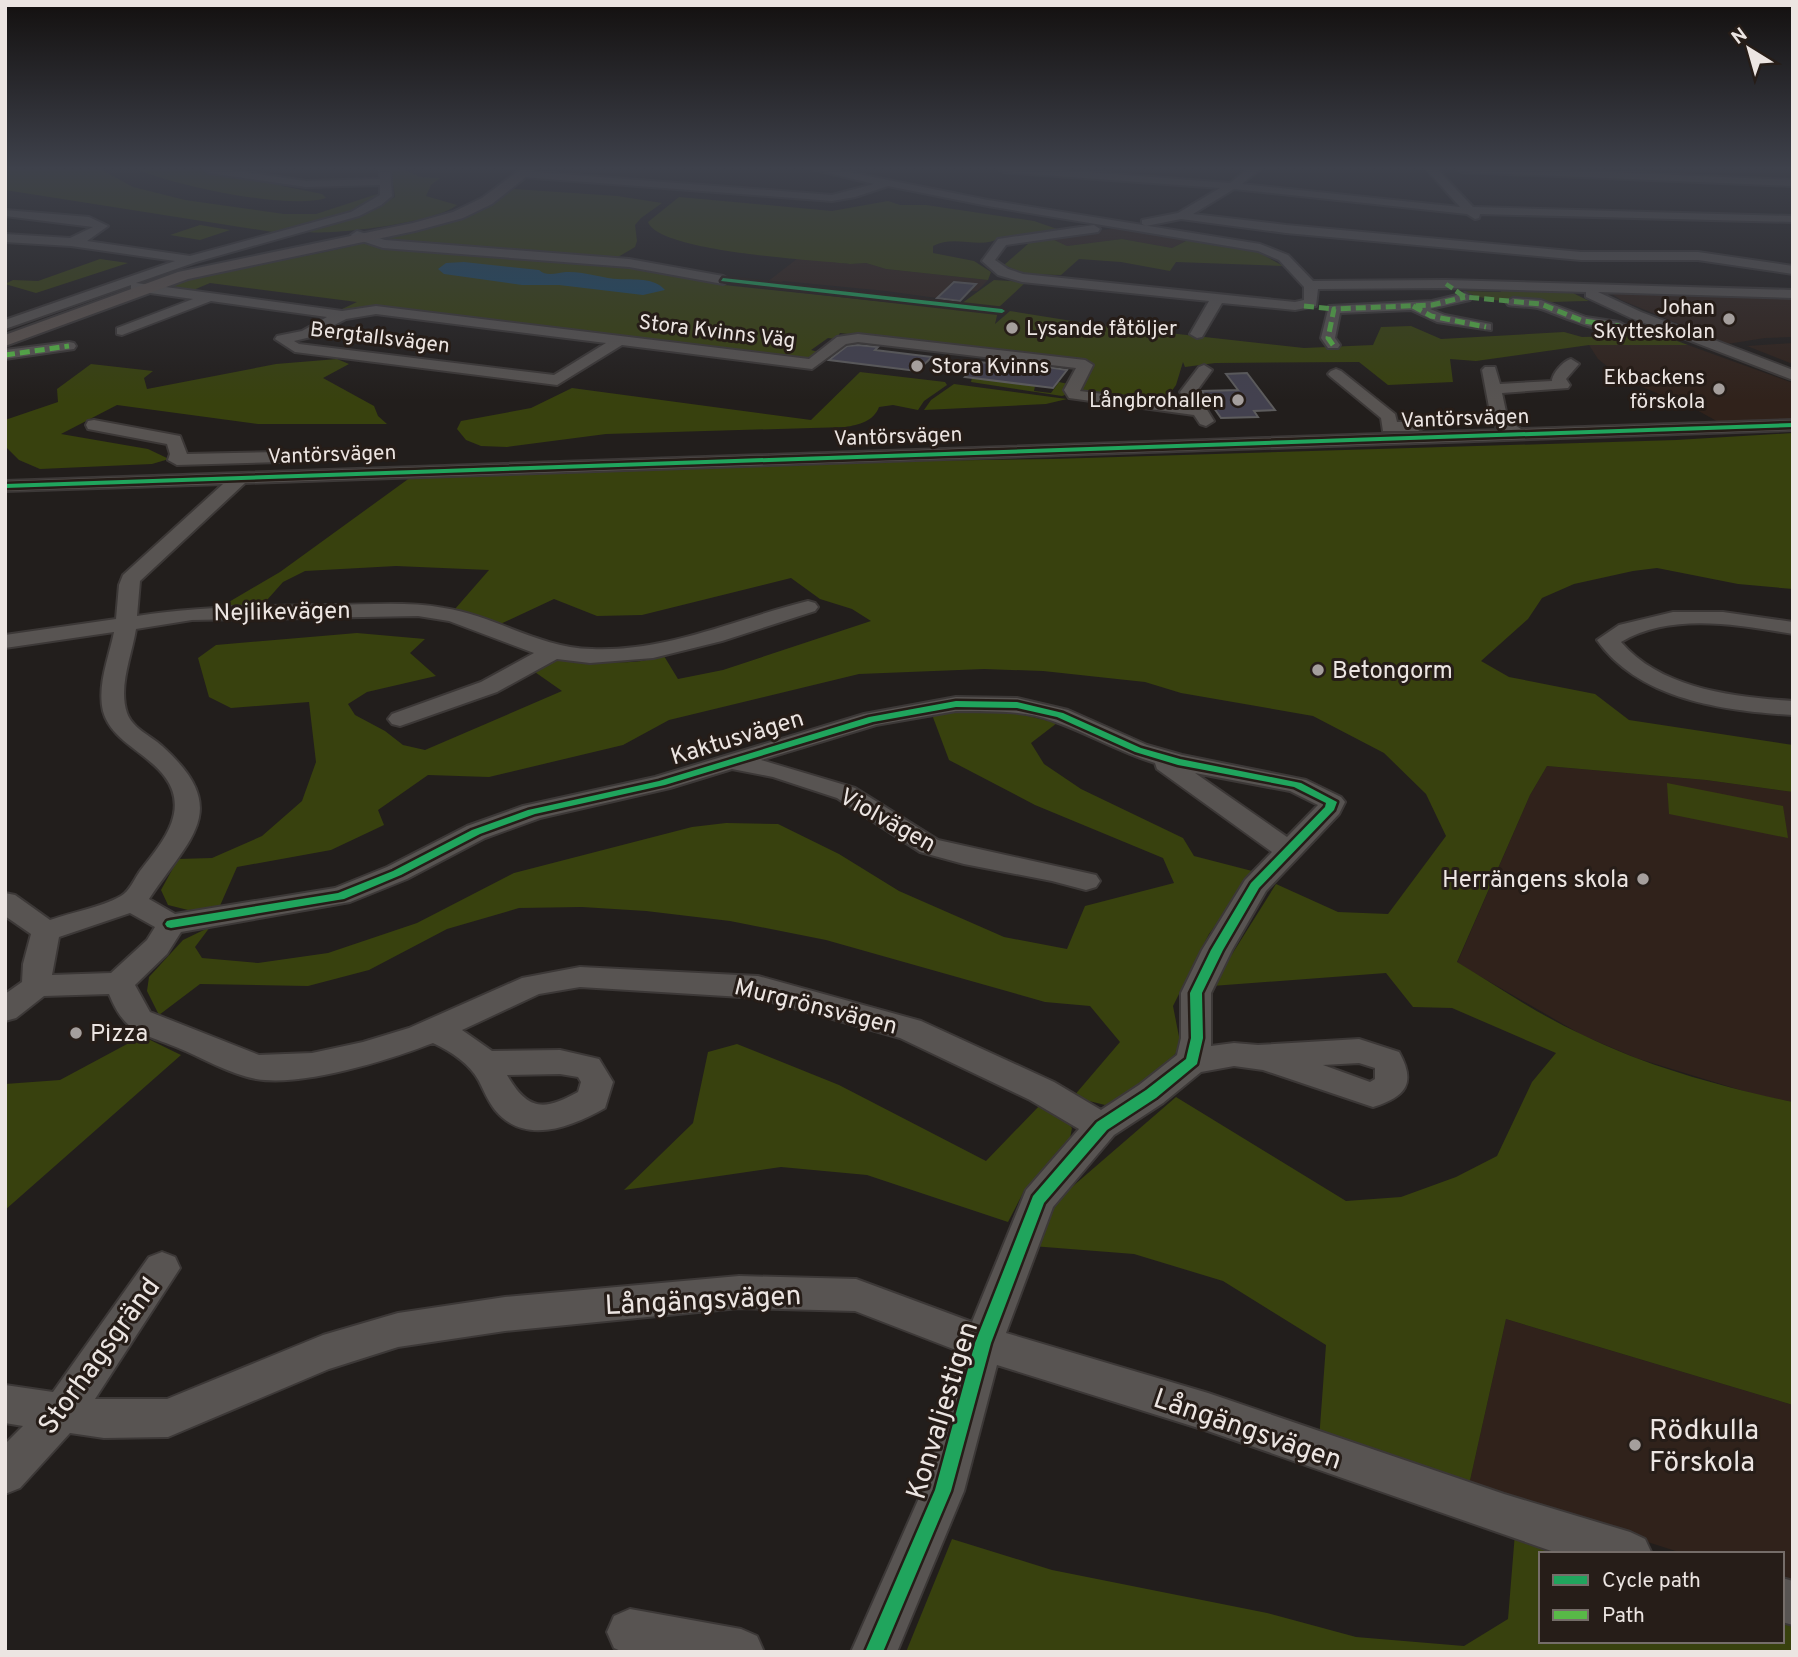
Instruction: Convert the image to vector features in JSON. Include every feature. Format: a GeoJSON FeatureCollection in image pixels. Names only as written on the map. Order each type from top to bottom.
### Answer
{"type":"FeatureCollection","features":[{"type":"Feature","properties":{"kind":"main road"},"geometry":{"type":"LineString","coordinates":[[5,339],[139,287],[217,265],[312,246]]}},
{"type":"Feature","properties":{"kind":"street"},"geometry":{"type":"LineString","coordinates":[[102,246],[217,265]]}},
{"type":"Feature","properties":{"kind":"street"},"geometry":{"type":"LineString","coordinates":[[5,325],[192,259],[238,246]]}},
{"type":"Feature","properties":{"kind":"street"},"geometry":{"type":"LineString","coordinates":[[402,246],[629,263],[723,280]]}},
{"type":"Feature","properties":{"kind":"street"},"geometry":{"type":"LineString","coordinates":[[999,246],[988,261],[1003,272],[1022,278],[1334,309],[1413,306],[1444,303],[1465,297],[1541,304],[1583,321],[1619,326]]}},
{"type":"Feature","properties":{"kind":"street"},"geometry":{"type":"LineString","coordinates":[[1238,246],[1279,254],[1289,262],[1304,283],[1311,285],[1446,284],[1793,294]]}},
{"type":"Feature","properties":{"kind":"street"},"geometry":{"type":"LineString","coordinates":[[1477,246],[1581,256],[1698,256],[1793,270]]}},
{"type":"Feature","properties":{"kind":"street"},"geometry":{"type":"LineString","coordinates":[[1513,246],[1581,289],[1636,315],[1793,375]]}},
{"type":"Feature","properties":{"kind":"street"},"geometry":{"type":"LineString","coordinates":[[1196,296],[1203,282]]}},
{"type":"Feature","properties":{"kind":"street"},"geometry":{"type":"LineString","coordinates":[[1446,284],[1465,297]]}},
{"type":"Feature","properties":{"kind":"street"},"geometry":{"type":"LineString","coordinates":[[1304,306],[1311,303],[1311,285]]}},
{"type":"Feature","properties":{"kind":"street","name":"Bergtallsvägen"},"geometry":{"type":"LineString","coordinates":[[139,287],[342,315]]}},
{"type":"Feature","properties":{"kind":"street","name":"Bergtallsvägen"},"geometry":{"type":"LineString","coordinates":[[122,331],[209,297]]}},
{"type":"Feature","properties":{"kind":"street"},"geometry":{"type":"LineString","coordinates":[[1197,334],[1218,298]]}},
{"type":"Feature","properties":{"kind":"street"},"geometry":{"type":"LineString","coordinates":[[1413,306],[1431,316],[1486,327]]}},
{"type":"Feature","properties":{"kind":"street"},"geometry":{"type":"LineString","coordinates":[[1334,309],[1328,338],[1334,345]]}},
{"type":"Feature","properties":{"kind":"street","name":"Stora Kvinns Väg"},"geometry":{"type":"LineString","coordinates":[[342,315],[376,310],[812,364],[842,340],[858,338],[1085,365],[1072,390],[1074,395],[1200,411]]}},
{"type":"Feature","properties":{"kind":"street","name":"Bergtallsvägen"},"geometry":{"type":"LineString","coordinates":[[342,315],[306,334],[282,340],[295,348],[557,380],[620,340]]}},
{"type":"Feature","properties":{"kind":"street"},"geometry":{"type":"LineString","coordinates":[[5,355],[69,346]]}},
{"type":"Feature","properties":{"kind":"street"},"geometry":{"type":"LineString","coordinates":[[1494,389],[1562,384],[1558,379],[1572,365]]}},
{"type":"Feature","properties":{"kind":"street"},"geometry":{"type":"LineString","coordinates":[[1204,370],[1188,392],[1224,445]]}},
{"type":"Feature","properties":{"kind":"street"},"geometry":{"type":"LineString","coordinates":[[1490,370],[1500,423]]}},
{"type":"Feature","properties":{"kind":"street"},"geometry":{"type":"LineString","coordinates":[[1336,374],[1389,417],[1389,427],[1500,423],[1519,436]]}},
{"type":"Feature","properties":{"kind":"street"},"geometry":{"type":"LineString","coordinates":[[94,425],[174,440],[179,454],[177,460],[300,456]]}},
{"type":"Feature","properties":{"kind":"street","name":"Vantörsvägen"},"geometry":{"type":"LineString","coordinates":[[5,486],[242,476],[408,463],[1224,445],[1793,425]]}},
{"type":"Feature","properties":{"kind":"street"},"geometry":{"type":"LineString","coordinates":[[865,440],[1041,437],[1212,429]]}},
{"type":"Feature","properties":{"kind":"street"},"geometry":{"type":"LineString","coordinates":[[46,931],[133,902],[176,844],[188,820],[189,802],[182,782],[172,768],[127,730],[116,715],[113,699],[126,623],[127,590],[136,570],[242,476]]}},
{"type":"Feature","properties":{"kind":"street","name":"Nejlikevägen"},"geometry":{"type":"LineString","coordinates":[[5,642],[192,614],[418,610],[454,615],[527,644],[554,651],[599,656],[637,656],[669,650],[808,607]]}},
{"type":"Feature","properties":{"kind":"street"},"geometry":{"type":"LineString","coordinates":[[1793,628],[1749,620],[1686,618],[1646,623],[1621,630],[1608,640],[1617,655],[1644,673],[1682,689],[1728,701],[1793,708]]}},
{"type":"Feature","properties":{"kind":"street"},"geometry":{"type":"LineString","coordinates":[[400,719],[489,687],[554,651]]}},
{"type":"Feature","properties":{"kind":"street","name":"Kaktusvägen"},"geometry":{"type":"LineString","coordinates":[[171,924],[340,896],[397,873],[476,832],[502,822],[733,762],[872,719],[956,704],[1017,705],[1060,716],[1153,754],[1297,785],[1332,802],[1330,808],[1289,851],[1153,754]]}},
{"type":"Feature","properties":{"kind":"street","name":"Violvägen"},"geometry":{"type":"LineString","coordinates":[[733,762],[778,771],[846,793],[929,846],[1086,881]]}},
{"type":"Feature","properties":{"kind":"street"},"geometry":{"type":"LineString","coordinates":[[1254,1057],[1245,1054],[1192,1060],[1196,1038],[1196,993],[1217,950],[1255,886],[1289,851]]}},
{"type":"Feature","properties":{"kind":"street"},"geometry":{"type":"LineString","coordinates":[[5,902],[46,931]]}},
{"type":"Feature","properties":{"kind":"street"},"geometry":{"type":"LineString","coordinates":[[5,1010],[37,986],[119,983],[157,947],[171,924],[133,902]]}},
{"type":"Feature","properties":{"kind":"street"},"geometry":{"type":"LineString","coordinates":[[37,986],[38,964],[46,931]]}},
{"type":"Feature","properties":{"kind":"street","name":"Murgrönsvägen"},"geometry":{"type":"LineString","coordinates":[[119,983],[130,1009],[139,1020],[257,1067],[312,1065],[363,1054],[434,1030],[533,985],[580,977],[758,987],[910,1029],[1042,1091],[1102,1126]]}},
{"type":"Feature","properties":{"kind":"street"},"geometry":{"type":"LineString","coordinates":[[434,1030],[458,1042],[483,1063]]}},
{"type":"Feature","properties":{"kind":"street","name":"Konvaljestigen"},"geometry":{"type":"LineString","coordinates":[[874,1652],[943,1491],[983,1343],[1038,1200],[1102,1126],[1162,1086],[1192,1060]]}},
{"type":"Feature","properties":{"kind":"street","name":"Storhagsgränd"},"geometry":{"type":"LineString","coordinates":[[5,1474],[63,1412],[162,1268]]}},
{"type":"Feature","properties":{"kind":"street","name":"Långängsvägen"},"geometry":{"type":"LineString","coordinates":[[5,1404],[104,1419],[168,1418],[323,1353],[398,1331],[505,1314],[739,1292],[856,1295],[983,1343],[1209,1412],[1504,1515],[1624,1552]]}},
{"type":"Feature","properties":{"kind":"street"},"geometry":{"type":"LineString","coordinates":[[630,1632],[741,1652]]}},
{"type":"Feature","properties":{"kind":"shaded area"},"geometry":{"type":"Polygon","coordinates":[[[798,258],[850,264],[866,263],[886,269],[988,280],[977,291],[970,291],[956,304],[941,303],[944,299],[886,291],[783,281],[778,284],[766,283],[798,258]]]}},
{"type":"Feature","properties":{"kind":"shaded area","name":"Johan Skytteskolan"},"geometry":{"type":"Polygon","coordinates":[[[1609,292],[1793,296],[1793,337],[1727,344],[1621,300],[1609,292]]]}},
{"type":"Feature","properties":{"kind":"shaded area"},"geometry":{"type":"Polygon","coordinates":[[[1793,343],[1793,364],[1747,346],[1793,343]]]}},
{"type":"Feature","properties":{"kind":"shaded area","name":"Ekbackens förskola"},"geometry":{"type":"Polygon","coordinates":[[[1589,345],[1688,345],[1793,383],[1793,421],[1722,424],[1695,409],[1623,379],[1598,359],[1589,345]]]}},
{"type":"Feature","properties":{"kind":"shaded area","name":"Herrängens skola"},"geometry":{"type":"Polygon","coordinates":[[[1547,766],[1706,780],[1793,792],[1793,1102],[1753,1094],[1636,1058],[1582,1035],[1457,963],[1530,795],[1547,766]]]}},
{"type":"Feature","properties":{"kind":"shaded area","name":"Rödkulla Förskola"},"geometry":{"type":"Polygon","coordinates":[[[1506,1319],[1793,1405],[1793,1588],[1784,1585],[1784,1552],[1679,1552],[1469,1485],[1506,1319]]]}},
{"type":"Feature","properties":{"kind":"green space"},"geometry":{"type":"Polygon","coordinates":[[[635,246],[618,257],[625,265],[724,285],[954,309],[994,280],[1026,282],[999,307],[995,324],[1010,311],[1097,325],[1304,348],[1373,345],[1381,327],[1411,326],[1441,339],[1564,332],[1582,337],[1623,336],[1616,330],[1645,329],[1688,345],[1589,345],[1476,361],[1450,359],[1453,382],[1388,385],[1359,362],[1215,363],[1185,367],[1183,362],[1176,385],[1166,399],[1078,390],[1093,367],[1090,364],[840,333],[836,339],[828,338],[811,350],[818,352],[808,361],[382,308],[340,310],[357,302],[210,283],[191,291],[173,288],[178,282],[192,277],[341,248],[635,246]]]}},
{"type":"Feature","properties":{"kind":"green space"},"geometry":{"type":"Polygon","coordinates":[[[705,246],[933,246],[933,253],[974,261],[991,272],[988,280],[886,269],[866,263],[774,257],[705,246]]]}},
{"type":"Feature","properties":{"kind":"green space"},"geometry":{"type":"Polygon","coordinates":[[[1025,246],[1225,246],[1258,252],[1283,266],[1176,262],[1170,271],[1121,262],[1079,259],[1061,275],[1025,274],[1004,265],[1025,246]]]}},
{"type":"Feature","properties":{"kind":"green space"},"geometry":{"type":"Polygon","coordinates":[[[100,259],[128,263],[36,293],[5,284],[13,280],[38,281],[100,259]]]}},
{"type":"Feature","properties":{"kind":"green space"},"geometry":{"type":"Polygon","coordinates":[[[1500,288],[1569,291],[1589,301],[1509,302],[1463,291],[1501,292],[1500,288]]]}},
{"type":"Feature","properties":{"kind":"green space"},"geometry":{"type":"Polygon","coordinates":[[[337,359],[349,364],[323,378],[374,406],[378,416],[387,424],[258,424],[117,405],[61,434],[148,449],[169,459],[152,464],[40,469],[19,460],[5,446],[5,420],[58,402],[57,389],[91,364],[153,371],[144,378],[147,389],[276,364],[337,359]]]}},
{"type":"Feature","properties":{"kind":"green space"},"geometry":{"type":"Polygon","coordinates":[[[860,372],[945,382],[947,385],[924,401],[918,410],[893,405],[879,407],[870,419],[845,427],[606,434],[507,447],[481,446],[466,440],[457,429],[461,421],[531,408],[572,388],[811,420],[860,372]]]}},
{"type":"Feature","properties":{"kind":"green space"},"geometry":{"type":"Polygon","coordinates":[[[972,378],[1035,386],[1034,391],[1051,393],[1059,382],[1068,384],[1068,394],[1062,396],[971,382],[972,378]]]}},
{"type":"Feature","properties":{"kind":"green space"},"geometry":{"type":"Polygon","coordinates":[[[954,384],[1067,399],[1046,404],[924,410],[931,400],[954,384]]]}},
{"type":"Feature","properties":{"kind":"green space"},"geometry":{"type":"Polygon","coordinates":[[[1793,433],[1793,589],[1738,584],[1657,568],[1574,584],[1542,598],[1528,619],[1481,661],[1509,677],[1595,694],[1629,720],[1793,745],[1793,792],[1706,780],[1547,766],[1530,795],[1457,962],[1551,1019],[1633,1057],[1739,1090],[1793,1102],[1793,1405],[1506,1319],[1469,1485],[1319,1440],[1326,1345],[1223,1281],[1134,1254],[1032,1246],[1058,1199],[1176,1097],[1346,1201],[1401,1197],[1456,1177],[1497,1156],[1532,1082],[1556,1053],[1452,1008],[1413,1007],[1386,973],[1212,986],[1276,884],[1338,912],[1388,914],[1446,836],[1426,794],[1384,753],[1313,716],[1181,693],[1145,682],[1043,671],[984,669],[859,674],[669,720],[623,745],[489,777],[428,775],[378,810],[384,825],[331,850],[237,867],[219,908],[188,910],[168,905],[161,890],[178,859],[212,858],[262,836],[302,801],[316,762],[309,702],[231,708],[209,697],[198,658],[216,645],[357,633],[425,639],[410,653],[436,676],[367,692],[348,704],[355,715],[385,731],[403,745],[425,750],[562,691],[532,670],[545,663],[569,659],[631,662],[664,656],[678,679],[723,670],[871,621],[852,609],[820,599],[791,578],[642,615],[597,616],[554,599],[496,626],[455,609],[489,570],[396,566],[305,571],[283,582],[259,609],[217,609],[280,572],[411,477],[470,477],[773,463],[1052,459],[1676,440],[1793,433]]]}},
{"type":"Feature","properties":{"kind":"green space"},"geometry":{"type":"Polygon","coordinates":[[[999,709],[1057,723],[1031,743],[1044,764],[1081,789],[1183,838],[1194,856],[1256,872],[1209,934],[1173,1006],[1181,1047],[1152,1081],[1105,1105],[1073,1097],[1120,1042],[1090,1006],[1045,1002],[826,940],[730,921],[646,911],[582,907],[519,908],[447,929],[369,970],[308,986],[200,984],[159,1015],[147,991],[149,977],[183,940],[210,927],[195,947],[202,958],[258,963],[328,953],[417,923],[514,873],[692,827],[726,823],[778,824],[839,854],[899,891],[1004,937],[1067,949],[1085,906],[1174,883],[1163,858],[1035,805],[949,760],[931,712],[999,709]]]}},
{"type":"Feature","properties":{"kind":"green space"},"geometry":{"type":"Polygon","coordinates":[[[1667,783],[1783,806],[1788,838],[1669,814],[1667,783]]]}},
{"type":"Feature","properties":{"kind":"green space"},"geometry":{"type":"Polygon","coordinates":[[[142,1036],[181,1055],[5,1210],[5,1084],[60,1080],[142,1036]]]}},
{"type":"Feature","properties":{"kind":"green space"},"geometry":{"type":"Polygon","coordinates":[[[737,1044],[839,1085],[986,1161],[1041,1104],[1059,1112],[1072,1128],[1068,1148],[1024,1191],[1008,1222],[867,1175],[781,1167],[624,1190],[693,1123],[708,1052],[737,1044]]]}},
{"type":"Feature","properties":{"kind":"green space"},"geometry":{"type":"Polygon","coordinates":[[[1515,1533],[1574,1552],[1539,1552],[1539,1643],[1784,1643],[1784,1619],[1793,1622],[1793,1652],[906,1652],[952,1539],[1052,1570],[1267,1613],[1356,1637],[1464,1646],[1508,1619],[1515,1533]]]}},
{"type":"Feature","properties":{"kind":"water"},"geometry":{"type":"Polygon","coordinates":[[[464,262],[539,270],[548,274],[573,272],[613,279],[643,280],[655,283],[665,290],[643,295],[559,285],[522,285],[444,274],[438,269],[446,263],[464,262]]]}},
{"type":"Feature","properties":{"kind":"building"},"geometry":{"type":"Polygon","coordinates":[[[954,282],[976,284],[960,301],[937,298],[954,282]]]}},
{"type":"Feature","properties":{"kind":"building"},"geometry":{"type":"Polygon","coordinates":[[[847,346],[878,347],[875,350],[932,357],[917,371],[829,360],[847,346]]]}},
{"type":"Feature","properties":{"kind":"building"},"geometry":{"type":"Polygon","coordinates":[[[979,362],[1067,370],[1053,388],[965,377],[979,362]]]}},
{"type":"Feature","properties":{"kind":"building","name":"Långbrohallen"},"geometry":{"type":"Polygon","coordinates":[[[1247,373],[1275,410],[1254,411],[1258,417],[1221,418],[1202,391],[1238,390],[1226,374],[1247,373]]]}},
{"type":"Feature","properties":{"kind":"marked path"},"geometry":{"type":"LineString","coordinates":[[1446,284],[1465,297],[1541,304],[1583,321],[1619,326]]}},
{"type":"Feature","properties":{"kind":"marked path"},"geometry":{"type":"LineString","coordinates":[[1333,345],[1328,338],[1334,309],[1432,305],[1465,297]]}},
{"type":"Feature","properties":{"kind":"marked path"},"geometry":{"type":"LineString","coordinates":[[1304,306],[1334,309]]}},
{"type":"Feature","properties":{"kind":"marked path"},"geometry":{"type":"LineString","coordinates":[[1413,306],[1431,316],[1486,327]]}},
{"type":"Feature","properties":{"kind":"marked path"},"geometry":{"type":"LineString","coordinates":[[5,355],[69,346]]}},
{"type":"Feature","properties":{"kind":"cycle path"},"geometry":{"type":"LineString","coordinates":[[723,280],[1002,311]]}},
{"type":"Feature","properties":{"kind":"cycle path"},"geometry":{"type":"LineString","coordinates":[[5,486],[1793,425]]}},
{"type":"Feature","properties":{"kind":"cycle path"},"geometry":{"type":"LineString","coordinates":[[171,924],[340,896],[397,873],[476,832],[532,812],[661,783],[872,719],[956,704],[1017,705],[1060,715],[1138,750],[1178,762],[1297,785],[1332,802],[1330,808],[1255,886],[1217,950],[1196,993],[1197,1038],[1192,1061],[1151,1094],[1102,1126],[1038,1200],[983,1343],[943,1491],[874,1652]]}},
{"type":"Feature","properties":{"kind":"place","name":"Johan Skytteskolan"},"geometry":{"type":"Point","coordinates":[1729,319]}},
{"type":"Feature","properties":{"kind":"place","name":"Lysande fåtöljer"},"geometry":{"type":"Point","coordinates":[1012,328]}},
{"type":"Feature","properties":{"kind":"place","name":"Stora Kvinns"},"geometry":{"type":"Point","coordinates":[917,366]}},
{"type":"Feature","properties":{"kind":"place","name":"Ekbackens förskola"},"geometry":{"type":"Point","coordinates":[1719,389]}},
{"type":"Feature","properties":{"kind":"place","name":"Långbrohallen"},"geometry":{"type":"Point","coordinates":[1238,400]}},
{"type":"Feature","properties":{"kind":"place","name":"Betongorm"},"geometry":{"type":"Point","coordinates":[1318,670]}},
{"type":"Feature","properties":{"kind":"place","name":"Herrängens skola"},"geometry":{"type":"Point","coordinates":[1643,879]}},
{"type":"Feature","properties":{"kind":"place","name":"Pizza"},"geometry":{"type":"Point","coordinates":[76,1033]}},
{"type":"Feature","properties":{"kind":"place","name":"Rödkulla Förskola"},"geometry":{"type":"Point","coordinates":[1635,1445]}}]}
